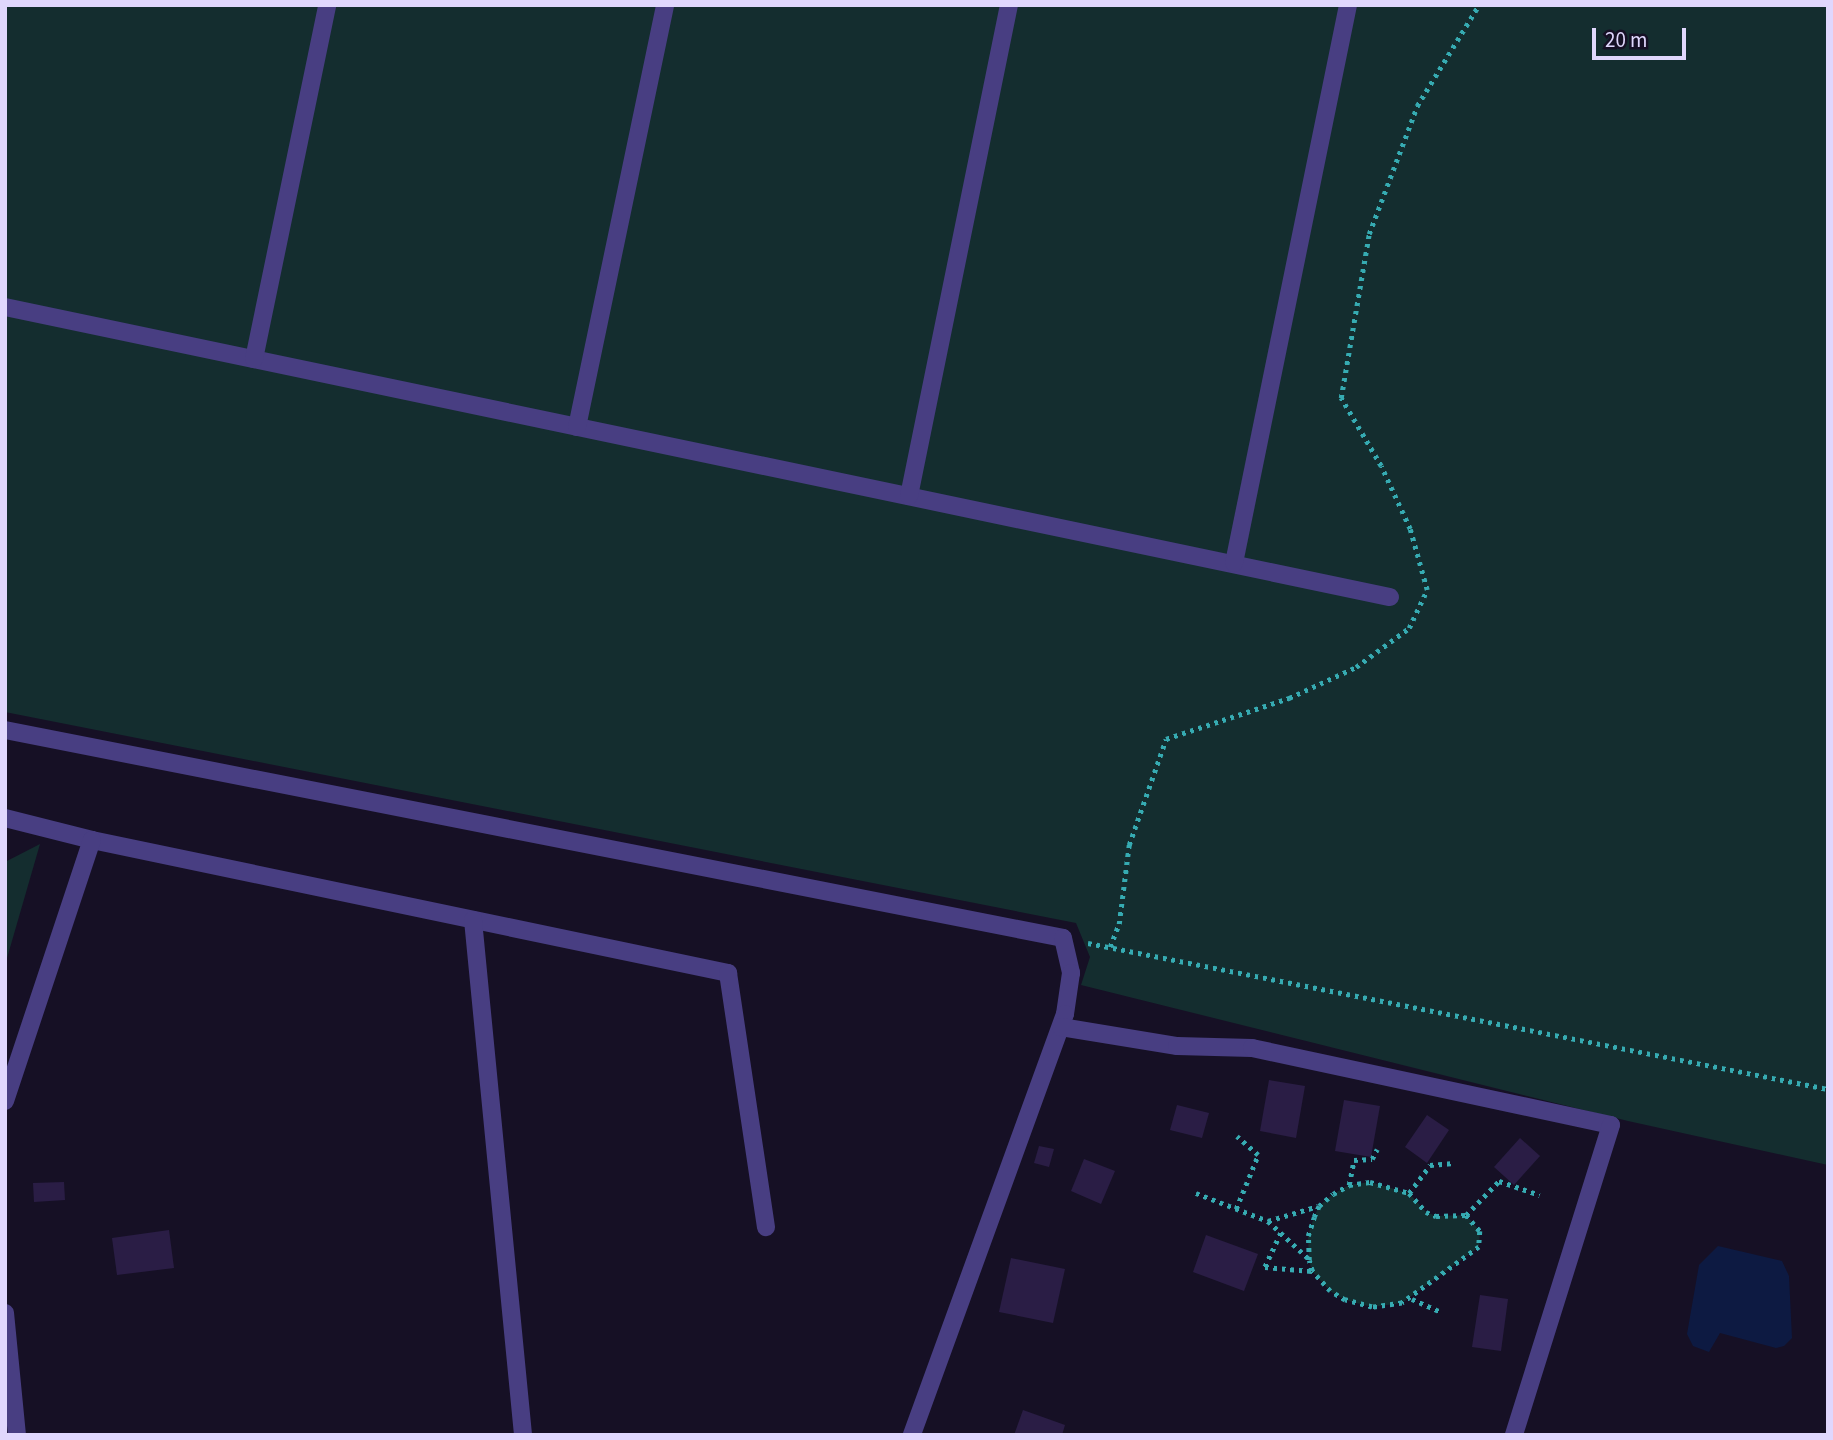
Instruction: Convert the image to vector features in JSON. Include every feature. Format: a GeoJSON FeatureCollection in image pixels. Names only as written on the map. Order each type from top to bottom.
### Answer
{"type":"FeatureCollection","features":[{"type":"Feature","properties":{"kind":"street"},"geometry":{"type":"LineString","coordinates":[[254,359],[327,5]]}},
{"type":"Feature","properties":{"kind":"street"},"geometry":{"type":"LineString","coordinates":[[577,427],[664,5]]}},
{"type":"Feature","properties":{"kind":"street"},"geometry":{"type":"LineString","coordinates":[[909,496],[1009,5]]}},
{"type":"Feature","properties":{"kind":"street"},"geometry":{"type":"LineString","coordinates":[[1234,563],[1348,5]]}},
{"type":"Feature","properties":{"kind":"street"},"geometry":{"type":"LineString","coordinates":[[5,307],[1390,597]]}},
{"type":"Feature","properties":{"kind":"street"},"geometry":{"type":"LineString","coordinates":[[5,730],[1063,938],[1071,973],[1061,1027],[912,1435]]}},
{"type":"Feature","properties":{"kind":"street"},"geometry":{"type":"LineString","coordinates":[[5,818],[92,840],[728,973],[766,1227]]}},
{"type":"Feature","properties":{"kind":"street"},"geometry":{"type":"LineString","coordinates":[[5,1101],[92,840]]}},
{"type":"Feature","properties":{"kind":"street"},"geometry":{"type":"LineString","coordinates":[[473,920],[523,1435]]}},
{"type":"Feature","properties":{"kind":"street"},"geometry":{"type":"LineString","coordinates":[[1061,1027],[1177,1046],[1252,1048],[1611,1125],[1514,1435]]}},
{"type":"Feature","properties":{"kind":"street"},"geometry":{"type":"LineString","coordinates":[[5,1313],[17,1435]]}},
{"type":"Feature","properties":{"kind":"path"},"geometry":{"type":"LineString","coordinates":[[1341,398],[1369,234],[1417,106],[1479,5]]}},
{"type":"Feature","properties":{"kind":"path"},"geometry":{"type":"LineString","coordinates":[[1110,947],[1119,924],[1129,845],[1166,739]]}},
{"type":"Feature","properties":{"kind":"path"},"geometry":{"type":"LineString","coordinates":[[1063,938],[1828,1089]]}},
{"type":"Feature","properties":{"kind":"path"},"geometry":{"type":"LineString","coordinates":[[1236,1209],[1258,1155],[1237,1137]]}},
{"type":"Feature","properties":{"kind":"path"},"geometry":{"type":"LineString","coordinates":[[1349,1185],[1354,1160],[1372,1158],[1377,1149]]}},
{"type":"Feature","properties":{"kind":"path"},"geometry":{"type":"LineString","coordinates":[[1409,1193],[1430,1165],[1454,1163]]}},
{"type":"Feature","properties":{"kind":"path"},"geometry":{"type":"LineString","coordinates":[[1268,1220],[1319,1206],[1349,1185],[1370,1182],[1409,1193],[1426,1212],[1436,1216],[1466,1215],[1499,1181],[1540,1195]]}},
{"type":"Feature","properties":{"kind":"path"},"geometry":{"type":"LineString","coordinates":[[1196,1193],[1268,1220],[1309,1260]]}},
{"type":"Feature","properties":{"kind":"path"},"geometry":{"type":"LineString","coordinates":[[1319,1206],[1308,1236],[1312,1271],[1330,1291],[1358,1304],[1388,1306],[1411,1299],[1479,1247],[1480,1231],[1466,1215]]}},
{"type":"Feature","properties":{"kind":"path"},"geometry":{"type":"LineString","coordinates":[[1281,1233],[1265,1267],[1312,1271]]}},
{"type":"Feature","properties":{"kind":"path"},"geometry":{"type":"LineString","coordinates":[[1411,1299],[1441,1312]]}},
{"type":"Feature","properties":{"kind":"green space"},"geometry":{"type":"Polygon","coordinates":[[[5,5],[1828,5],[1828,1165],[1628,1121],[1081,985],[1090,957],[1076,923],[5,712],[5,5]]]}},
{"type":"Feature","properties":{"kind":"green space"},"geometry":{"type":"Polygon","coordinates":[[[40,844],[5,965],[5,862],[40,844]]]}},
{"type":"Feature","properties":{"kind":"green space"},"geometry":{"type":"Polygon","coordinates":[[[1370,1182],[1409,1193],[1426,1212],[1436,1216],[1466,1215],[1480,1231],[1479,1247],[1402,1303],[1372,1307],[1345,1300],[1330,1291],[1312,1271],[1308,1236],[1319,1206],[1349,1185],[1370,1182]]]}},
{"type":"Feature","properties":{"kind":"water"},"geometry":{"type":"Polygon","coordinates":[[[1718,1246],[1782,1261],[1789,1276],[1792,1338],[1784,1346],[1776,1348],[1720,1333],[1709,1352],[1693,1346],[1687,1334],[1699,1265],[1718,1246]]]}},
{"type":"Feature","properties":{"kind":"building"},"geometry":{"type":"Polygon","coordinates":[[[1269,1080],[1305,1086],[1296,1138],[1260,1131],[1269,1080]]]}},
{"type":"Feature","properties":{"kind":"building"},"geometry":{"type":"Polygon","coordinates":[[[1344,1100],[1380,1106],[1371,1157],[1335,1151],[1344,1100]]]}},
{"type":"Feature","properties":{"kind":"building"},"geometry":{"type":"Polygon","coordinates":[[[1177,1105],[1209,1113],[1202,1138],[1170,1130],[1177,1105]]]}},
{"type":"Feature","properties":{"kind":"building"},"geometry":{"type":"Polygon","coordinates":[[[1427,1115],[1449,1130],[1427,1163],[1405,1147],[1427,1115]]]}},
{"type":"Feature","properties":{"kind":"building"},"geometry":{"type":"Polygon","coordinates":[[[1520,1138],[1540,1156],[1514,1185],[1494,1167],[1520,1138]]]}},
{"type":"Feature","properties":{"kind":"building"},"geometry":{"type":"Polygon","coordinates":[[[1039,1146],[1054,1149],[1049,1167],[1034,1163],[1039,1146]]]}},
{"type":"Feature","properties":{"kind":"building"},"geometry":{"type":"Polygon","coordinates":[[[1084,1159],[1115,1171],[1101,1204],[1071,1191],[1084,1159]]]}},
{"type":"Feature","properties":{"kind":"building"},"geometry":{"type":"Polygon","coordinates":[[[64,1182],[65,1200],[34,1202],[33,1183],[64,1182]]]}},
{"type":"Feature","properties":{"kind":"building"},"geometry":{"type":"Polygon","coordinates":[[[169,1230],[174,1268],[117,1275],[112,1238],[169,1230]]]}},
{"type":"Feature","properties":{"kind":"building"},"geometry":{"type":"Polygon","coordinates":[[[1206,1235],[1258,1254],[1244,1291],[1193,1272],[1206,1235]]]}},
{"type":"Feature","properties":{"kind":"building"},"geometry":{"type":"Polygon","coordinates":[[[1011,1258],[1065,1269],[1053,1323],[999,1312],[1011,1258]]]}},
{"type":"Feature","properties":{"kind":"building"},"geometry":{"type":"Polygon","coordinates":[[[1480,1295],[1508,1299],[1501,1351],[1472,1347],[1480,1295]]]}},
{"type":"Feature","properties":{"kind":"building"},"geometry":{"type":"Polygon","coordinates":[[[1023,1410],[1065,1425],[1062,1435],[1014,1435],[1023,1410]]]}}]}
